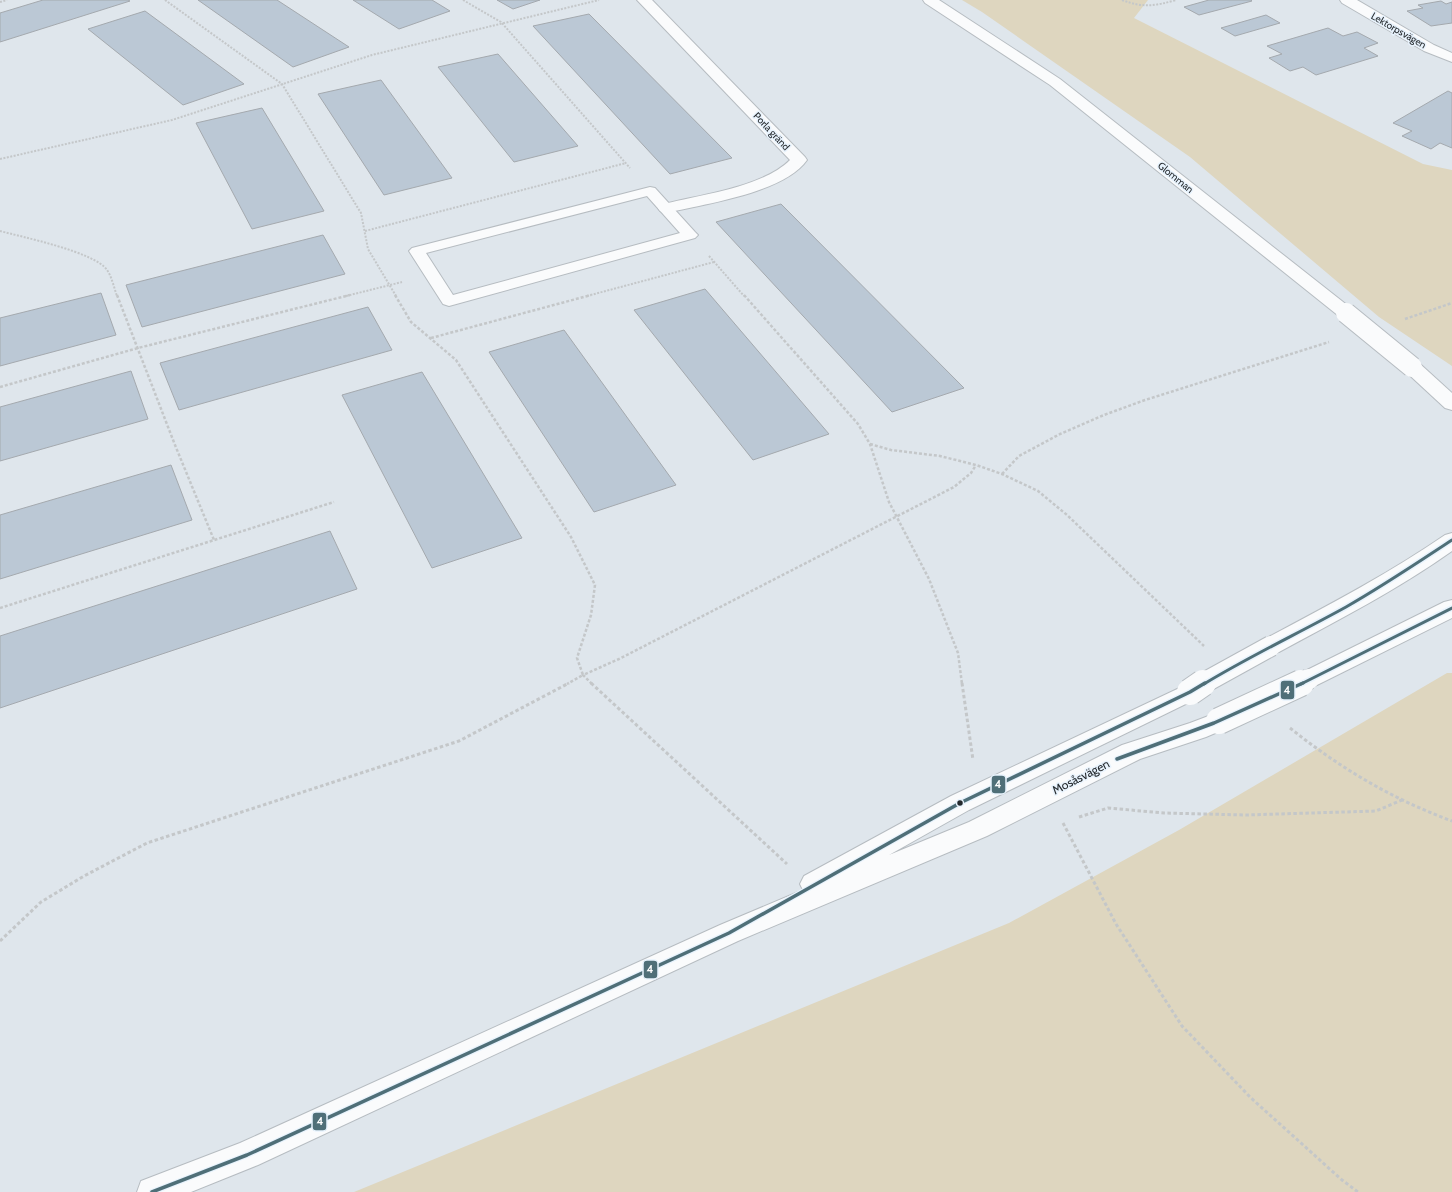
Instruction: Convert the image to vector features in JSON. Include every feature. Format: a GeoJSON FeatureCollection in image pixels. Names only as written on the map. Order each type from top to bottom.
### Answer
{"type":"FeatureCollection","features":[{"type":"Feature","properties":{"kind":"street","name":"Porla gränd"},"geometry":{"type":"LineString","coordinates":[[644,0],[729,86],[799,160],[788,171],[750,188],[666,208]]}},
{"type":"Feature","properties":{"kind":"street","name":"Glomman"},"geometry":{"type":"LineString","coordinates":[[930,0],[1055,82],[1346,313],[1412,367],[1452,404]]}},
{"type":"Feature","properties":{"kind":"street","name":"Lektorpsvägen"},"geometry":{"type":"LineString","coordinates":[[1347,0],[1429,48],[1452,58]]}},
{"type":"Feature","properties":{"kind":"street","name":"Glomman"},"geometry":{"type":"LineString","coordinates":[[1412,367],[1452,389]]}},
{"type":"Feature","properties":{"kind":"street","name":"Mosåsvägen"},"geometry":{"type":"LineString","coordinates":[[729,933],[810,886],[960,803],[1190,692],[1207,680],[1368,595],[1423,562],[1452,540]]}},
{"type":"Feature","properties":{"kind":"street","name":"Mosåsvägen"},"geometry":{"type":"LineString","coordinates":[[152,1192],[247,1155],[729,933],[978,828],[1131,752],[1198,730],[1309,679],[1452,608]]}},
{"type":"Feature","properties":{"kind":"lane"},"geometry":{"type":"LineString","coordinates":[[650,191],[666,208],[690,235],[448,301],[417,251],[650,191]]}},
{"type":"Feature","properties":{"kind":"path"},"geometry":{"type":"LineString","coordinates":[[0,2],[7,0]]}},
{"type":"Feature","properties":{"kind":"path"},"geometry":{"type":"LineString","coordinates":[[165,0],[282,84],[361,213],[368,249],[411,322],[456,360],[571,537],[595,585],[591,615],[577,658],[583,675],[810,886]]}},
{"type":"Feature","properties":{"kind":"path"},"geometry":{"type":"LineString","coordinates":[[463,0],[501,22],[650,191]]}},
{"type":"Feature","properties":{"kind":"path"},"geometry":{"type":"LineString","coordinates":[[0,159],[172,120],[372,55],[501,22],[599,0]]}},
{"type":"Feature","properties":{"kind":"path"},"geometry":{"type":"LineString","coordinates":[[1122,0],[1143,7],[1176,0]]}},
{"type":"Feature","properties":{"kind":"path"},"geometry":{"type":"LineString","coordinates":[[364,231],[626,163]]}},
{"type":"Feature","properties":{"kind":"path"},"geometry":{"type":"LineString","coordinates":[[0,231],[72,250],[93,258],[107,268],[174,445],[214,540]]}},
{"type":"Feature","properties":{"kind":"path"},"geometry":{"type":"LineString","coordinates":[[690,235],[858,424],[870,444],[889,502],[928,579],[958,653],[970,729],[974,766]]}},
{"type":"Feature","properties":{"kind":"path"},"geometry":{"type":"LineString","coordinates":[[431,338],[714,262]]}},
{"type":"Feature","properties":{"kind":"path"},"geometry":{"type":"LineString","coordinates":[[0,387],[138,348],[389,284],[432,276]]}},
{"type":"Feature","properties":{"kind":"path"},"geometry":{"type":"LineString","coordinates":[[1403,319],[1452,303]]}},
{"type":"Feature","properties":{"kind":"path"},"geometry":{"type":"LineString","coordinates":[[1002,474],[1019,456],[1060,434],[1104,415],[1145,400],[1335,340]]}},
{"type":"Feature","properties":{"kind":"path"},"geometry":{"type":"LineString","coordinates":[[870,444],[891,450],[940,456],[976,465],[1002,474],[1038,491],[1067,515],[1205,646]]}},
{"type":"Feature","properties":{"kind":"path"},"geometry":{"type":"LineString","coordinates":[[0,941],[41,902],[84,876],[147,843],[459,741],[583,675],[619,659],[873,527],[897,517],[913,507],[954,487],[971,473],[976,465]]}},
{"type":"Feature","properties":{"kind":"path"},"geometry":{"type":"LineString","coordinates":[[0,608],[334,502]]}},
{"type":"Feature","properties":{"kind":"path"},"geometry":{"type":"LineString","coordinates":[[1285,723],[1320,752],[1368,783],[1432,814],[1452,821]]}},
{"type":"Feature","properties":{"kind":"path"},"geometry":{"type":"LineString","coordinates":[[1078,818],[1108,808],[1164,813],[1246,815],[1376,811],[1402,799]]}},
{"type":"Feature","properties":{"kind":"path"},"geometry":{"type":"LineString","coordinates":[[1060,818],[1116,924],[1182,1026],[1251,1098],[1342,1180],[1358,1192]]}},
{"type":"Feature","properties":{"kind":"path"},"geometry":{"type":"LineString","coordinates":[[1063,823],[1071,820]]}},
{"type":"Feature","properties":{"kind":"shaded area"},"geometry":{"type":"Polygon","coordinates":[[[962,0],[1148,0],[1134,18],[1423,164],[1452,170],[1452,366],[1379,317],[1190,157],[982,12],[962,0]]]}},
{"type":"Feature","properties":{"kind":"shaded area"},"geometry":{"type":"Polygon","coordinates":[[[1447,673],[1452,673],[1452,1192],[354,1192],[1009,923],[1179,830],[1447,673]]]}},
{"type":"Feature","properties":{"kind":"building"},"geometry":{"type":"Polygon","coordinates":[[[43,0],[130,1],[0,42],[0,13],[43,0]]]}},
{"type":"Feature","properties":{"kind":"building"},"geometry":{"type":"Polygon","coordinates":[[[198,0],[277,0],[349,47],[293,67],[198,0]]]}},
{"type":"Feature","properties":{"kind":"building"},"geometry":{"type":"Polygon","coordinates":[[[353,0],[432,0],[450,11],[399,29],[353,0]]]}},
{"type":"Feature","properties":{"kind":"building"},"geometry":{"type":"Polygon","coordinates":[[[497,0],[540,0],[513,9],[497,0]]]}},
{"type":"Feature","properties":{"kind":"building"},"geometry":{"type":"Polygon","coordinates":[[[1209,0],[1252,1],[1199,15],[1184,7],[1209,0]]]}},
{"type":"Feature","properties":{"kind":"building"},"geometry":{"type":"Polygon","coordinates":[[[1441,1],[1446,4],[1452,2],[1452,23],[1431,26],[1407,11],[1423,8],[1418,5],[1441,1]]]}},
{"type":"Feature","properties":{"kind":"building"},"geometry":{"type":"Polygon","coordinates":[[[145,11],[244,84],[183,105],[88,29],[145,11]]]}},
{"type":"Feature","properties":{"kind":"building"},"geometry":{"type":"Polygon","coordinates":[[[589,14],[732,158],[670,174],[533,26],[589,14]]]}},
{"type":"Feature","properties":{"kind":"building"},"geometry":{"type":"Polygon","coordinates":[[[1266,15],[1280,23],[1235,36],[1221,28],[1266,15]]]}},
{"type":"Feature","properties":{"kind":"building"},"geometry":{"type":"Polygon","coordinates":[[[1328,28],[1343,36],[1357,32],[1378,43],[1364,48],[1378,56],[1316,75],[1303,67],[1290,71],[1269,58],[1282,54],[1267,46],[1328,28]]]}},
{"type":"Feature","properties":{"kind":"building"},"geometry":{"type":"Polygon","coordinates":[[[498,54],[578,146],[514,162],[438,67],[498,54]]]}},
{"type":"Feature","properties":{"kind":"building"},"geometry":{"type":"Polygon","coordinates":[[[381,80],[452,178],[384,195],[318,94],[381,80]]]}},
{"type":"Feature","properties":{"kind":"building"},"geometry":{"type":"Polygon","coordinates":[[[1448,91],[1452,93],[1452,148],[1440,143],[1431,149],[1402,136],[1412,131],[1393,123],[1448,91]]]}},
{"type":"Feature","properties":{"kind":"building"},"geometry":{"type":"Polygon","coordinates":[[[262,108],[324,211],[252,229],[196,123],[262,108]]]}},
{"type":"Feature","properties":{"kind":"building"},"geometry":{"type":"Polygon","coordinates":[[[781,204],[964,388],[892,412],[716,222],[781,204]]]}},
{"type":"Feature","properties":{"kind":"building"},"geometry":{"type":"Polygon","coordinates":[[[323,235],[345,274],[142,327],[126,285],[323,235]]]}},
{"type":"Feature","properties":{"kind":"building"},"geometry":{"type":"Polygon","coordinates":[[[705,289],[829,434],[753,460],[634,310],[705,289]]]}},
{"type":"Feature","properties":{"kind":"building"},"geometry":{"type":"Polygon","coordinates":[[[101,293],[116,335],[0,366],[0,318],[101,293]]]}},
{"type":"Feature","properties":{"kind":"building"},"geometry":{"type":"Polygon","coordinates":[[[368,307],[392,350],[179,410],[160,363],[368,307]]]}},
{"type":"Feature","properties":{"kind":"building"},"geometry":{"type":"Polygon","coordinates":[[[564,330],[676,485],[594,512],[489,352],[564,330]]]}},
{"type":"Feature","properties":{"kind":"building"},"geometry":{"type":"Polygon","coordinates":[[[131,371],[148,419],[0,461],[0,407],[131,371]]]}},
{"type":"Feature","properties":{"kind":"building"},"geometry":{"type":"Polygon","coordinates":[[[422,372],[522,538],[432,568],[342,395],[422,372]]]}},
{"type":"Feature","properties":{"kind":"building"},"geometry":{"type":"Polygon","coordinates":[[[171,465],[192,520],[0,579],[0,515],[171,465]]]}},
{"type":"Feature","properties":{"kind":"building"},"geometry":{"type":"Polygon","coordinates":[[[330,531],[357,589],[0,708],[0,636],[330,531]]]}},
{"type":"Feature","properties":{"kind":"transit line","name":"4"},"geometry":{"type":"LineString","coordinates":[[152,1192],[247,1155],[729,933],[960,803],[1190,692],[1233,666],[1346,607],[1400,575],[1452,540]]}},
{"type":"Feature","properties":{"kind":"transit line","name":"4"},"geometry":{"type":"LineString","coordinates":[[1117,759],[1202,728],[1244,710],[1334,668],[1452,608]]}}]}
